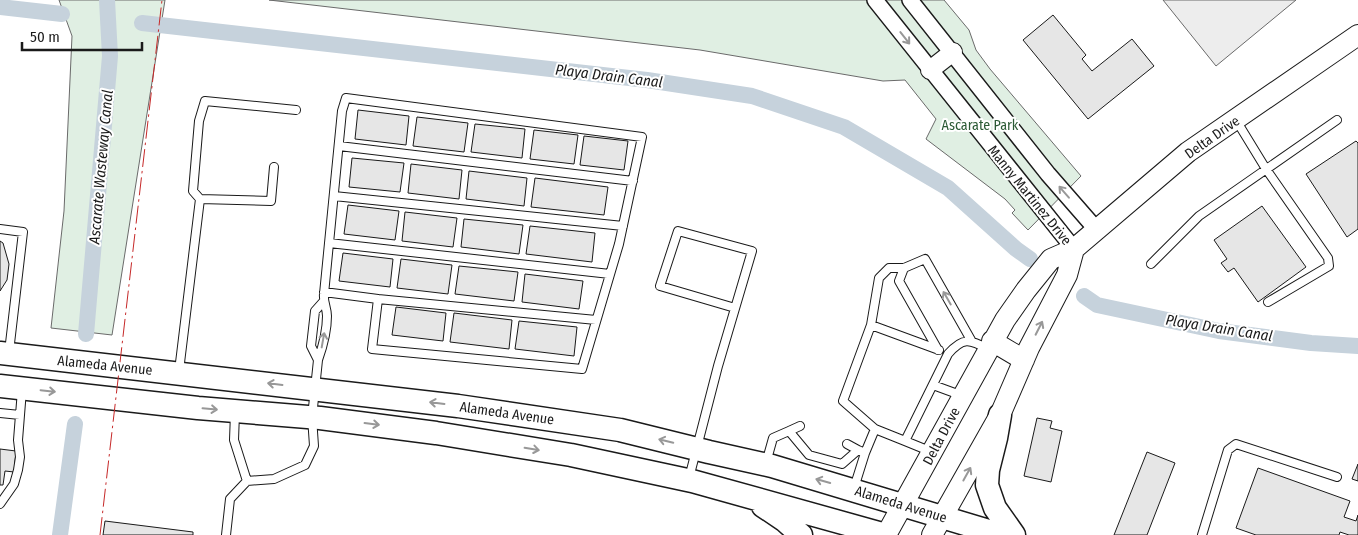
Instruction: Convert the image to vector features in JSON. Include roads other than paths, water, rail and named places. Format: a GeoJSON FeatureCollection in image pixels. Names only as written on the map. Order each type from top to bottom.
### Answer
{"type":"FeatureCollection","features":[{"type":"Feature","properties":{"kind":"main road","name":"Delta Drive"},"geometry":{"type":"LineString","coordinates":[[886,535],[963,396],[984,344],[1051,259],[1074,249],[1096,228],[1188,152],[1358,35]]}},
{"type":"Feature","properties":{"kind":"main road"},"geometry":{"type":"LineString","coordinates":[[937,526],[1000,415],[1024,360],[1067,275],[1074,249]]}},
{"type":"Feature","properties":{"kind":"main road"},"geometry":{"type":"LineString","coordinates":[[984,344],[1024,360]]}},
{"type":"Feature","properties":{"kind":"main road","name":"Alameda Avenue"},"geometry":{"type":"LineString","coordinates":[[4,353],[315,388],[458,406],[620,430],[766,464],[904,504],[937,526],[1002,535]]}},
{"type":"Feature","properties":{"kind":"main road"},"geometry":{"type":"LineString","coordinates":[[0,386],[235,411],[312,417],[436,432],[571,455],[689,480],[886,535]]}},
{"type":"Feature","properties":{"kind":"main road"},"geometry":{"type":"LineString","coordinates":[[1000,415],[988,470],[987,485],[994,508],[1014,535]]}},
{"type":"Feature","properties":{"kind":"main road"},"geometry":{"type":"LineString","coordinates":[[747,496],[784,520],[801,535]]}},
{"type":"Feature","properties":{"kind":"street","name":"Manny Martinez Drive"},"geometry":{"type":"LineString","coordinates":[[876,0],[1074,249]]}},
{"type":"Feature","properties":{"kind":"street","name":"Manny Martinez Drive"},"geometry":{"type":"LineString","coordinates":[[910,0],[1048,174],[1096,228]]}},
{"type":"Feature","properties":{"kind":"street"},"geometry":{"type":"LineString","coordinates":[[930,70],[952,52]]}},
{"type":"Feature","properties":{"kind":"lane"},"geometry":{"type":"LineString","coordinates":[[226,535],[230,499],[247,481],[274,479],[305,465],[314,446],[312,417],[318,360],[323,345],[327,314],[323,302],[339,146],[346,98],[642,138],[623,226],[582,369],[372,349],[378,299]]}},
{"type":"Feature","properties":{"kind":"lane"},"geometry":{"type":"LineString","coordinates":[[274,167],[271,201],[200,199],[193,191],[199,121],[205,101],[296,110]]}},
{"type":"Feature","properties":{"kind":"lane"},"geometry":{"type":"LineString","coordinates":[[1236,120],[1266,169],[1328,258],[1328,266],[1268,302]]}},
{"type":"Feature","properties":{"kind":"lane"},"geometry":{"type":"LineString","coordinates":[[1151,264],[1199,216],[1337,120]]}},
{"type":"Feature","properties":{"kind":"lane"},"geometry":{"type":"LineString","coordinates":[[339,146],[633,180]]}},
{"type":"Feature","properties":{"kind":"lane"},"geometry":{"type":"LineString","coordinates":[[334,196],[623,226]]}},
{"type":"Feature","properties":{"kind":"lane"},"geometry":{"type":"LineString","coordinates":[[179,373],[200,199]]}},
{"type":"Feature","properties":{"kind":"lane"},"geometry":{"type":"LineString","coordinates":[[0,229],[23,232],[4,353]]}},
{"type":"Feature","properties":{"kind":"lane"},"geometry":{"type":"LineString","coordinates":[[689,480],[718,366],[752,251],[678,231],[660,286],[735,308]]}},
{"type":"Feature","properties":{"kind":"lane"},"geometry":{"type":"LineString","coordinates":[[329,243],[610,274]]}},
{"type":"Feature","properties":{"kind":"lane"},"geometry":{"type":"LineString","coordinates":[[932,452],[875,429],[840,403],[871,325],[879,278],[889,268],[904,268],[925,259],[984,344]]}},
{"type":"Feature","properties":{"kind":"lane"},"geometry":{"type":"LineString","coordinates":[[904,268],[899,281],[938,350]]}},
{"type":"Feature","properties":{"kind":"lane"},"geometry":{"type":"LineString","coordinates":[[324,292],[596,320]]}},
{"type":"Feature","properties":{"kind":"lane"},"geometry":{"type":"LineString","coordinates":[[318,360],[311,346],[315,311],[323,302]]}},
{"type":"Feature","properties":{"kind":"lane"},"geometry":{"type":"LineString","coordinates":[[871,325],[948,354]]}},
{"type":"Feature","properties":{"kind":"lane"},"geometry":{"type":"LineString","coordinates":[[905,441],[948,354],[958,343],[984,344]]}},
{"type":"Feature","properties":{"kind":"lane"},"geometry":{"type":"LineString","coordinates":[[933,384],[963,396]]}},
{"type":"Feature","properties":{"kind":"lane"},"geometry":{"type":"LineString","coordinates":[[0,504],[14,484],[18,470],[20,457],[18,440],[23,388]]}},
{"type":"Feature","properties":{"kind":"lane"},"geometry":{"type":"LineString","coordinates":[[235,411],[234,440],[247,481]]}},
{"type":"Feature","properties":{"kind":"lane"},"geometry":{"type":"LineString","coordinates":[[0,413],[20,415]]}},
{"type":"Feature","properties":{"kind":"lane"},"geometry":{"type":"LineString","coordinates":[[766,464],[773,438],[800,426]]}},
{"type":"Feature","properties":{"kind":"lane"},"geometry":{"type":"LineString","coordinates":[[853,490],[862,451],[875,429]]}},
{"type":"Feature","properties":{"kind":"lane"},"geometry":{"type":"LineString","coordinates":[[789,431],[809,455],[842,464],[862,451]]}},
{"type":"Feature","properties":{"kind":"lane"},"geometry":{"type":"LineString","coordinates":[[847,444],[862,451]]}},
{"type":"Feature","properties":{"kind":"lane"},"geometry":{"type":"LineString","coordinates":[[1202,535],[1228,450],[1236,444],[1337,477]]}},
{"type":"Feature","properties":{"kind":"waterway","name":"Ascarate Wasteway Canal"},"geometry":{"type":"LineString","coordinates":[[86,334],[110,56],[107,0]]}},
{"type":"Feature","properties":{"kind":"waterway","name":"Playa Drain Canal"},"geometry":{"type":"LineString","coordinates":[[0,7],[62,14]]}},
{"type":"Feature","properties":{"kind":"waterway","name":"Playa Drain Canal"},"geometry":{"type":"LineString","coordinates":[[142,23],[647,80],[752,96],[844,127],[948,188],[1016,249],[1030,259]]}},
{"type":"Feature","properties":{"kind":"waterway","name":"Playa Drain Canal"},"geometry":{"type":"LineString","coordinates":[[1084,296],[1097,305],[1219,331],[1311,343],[1358,346]]}},
{"type":"Feature","properties":{"kind":"waterway","name":"Ascarate Wasteway Canal"},"geometry":{"type":"LineString","coordinates":[[60,535],[75,424]]}},
{"type":"Feature","properties":{"kind":"park label","name":"Ascarate Park"},"geometry":{"type":"Point","coordinates":[980,125]}}]}
